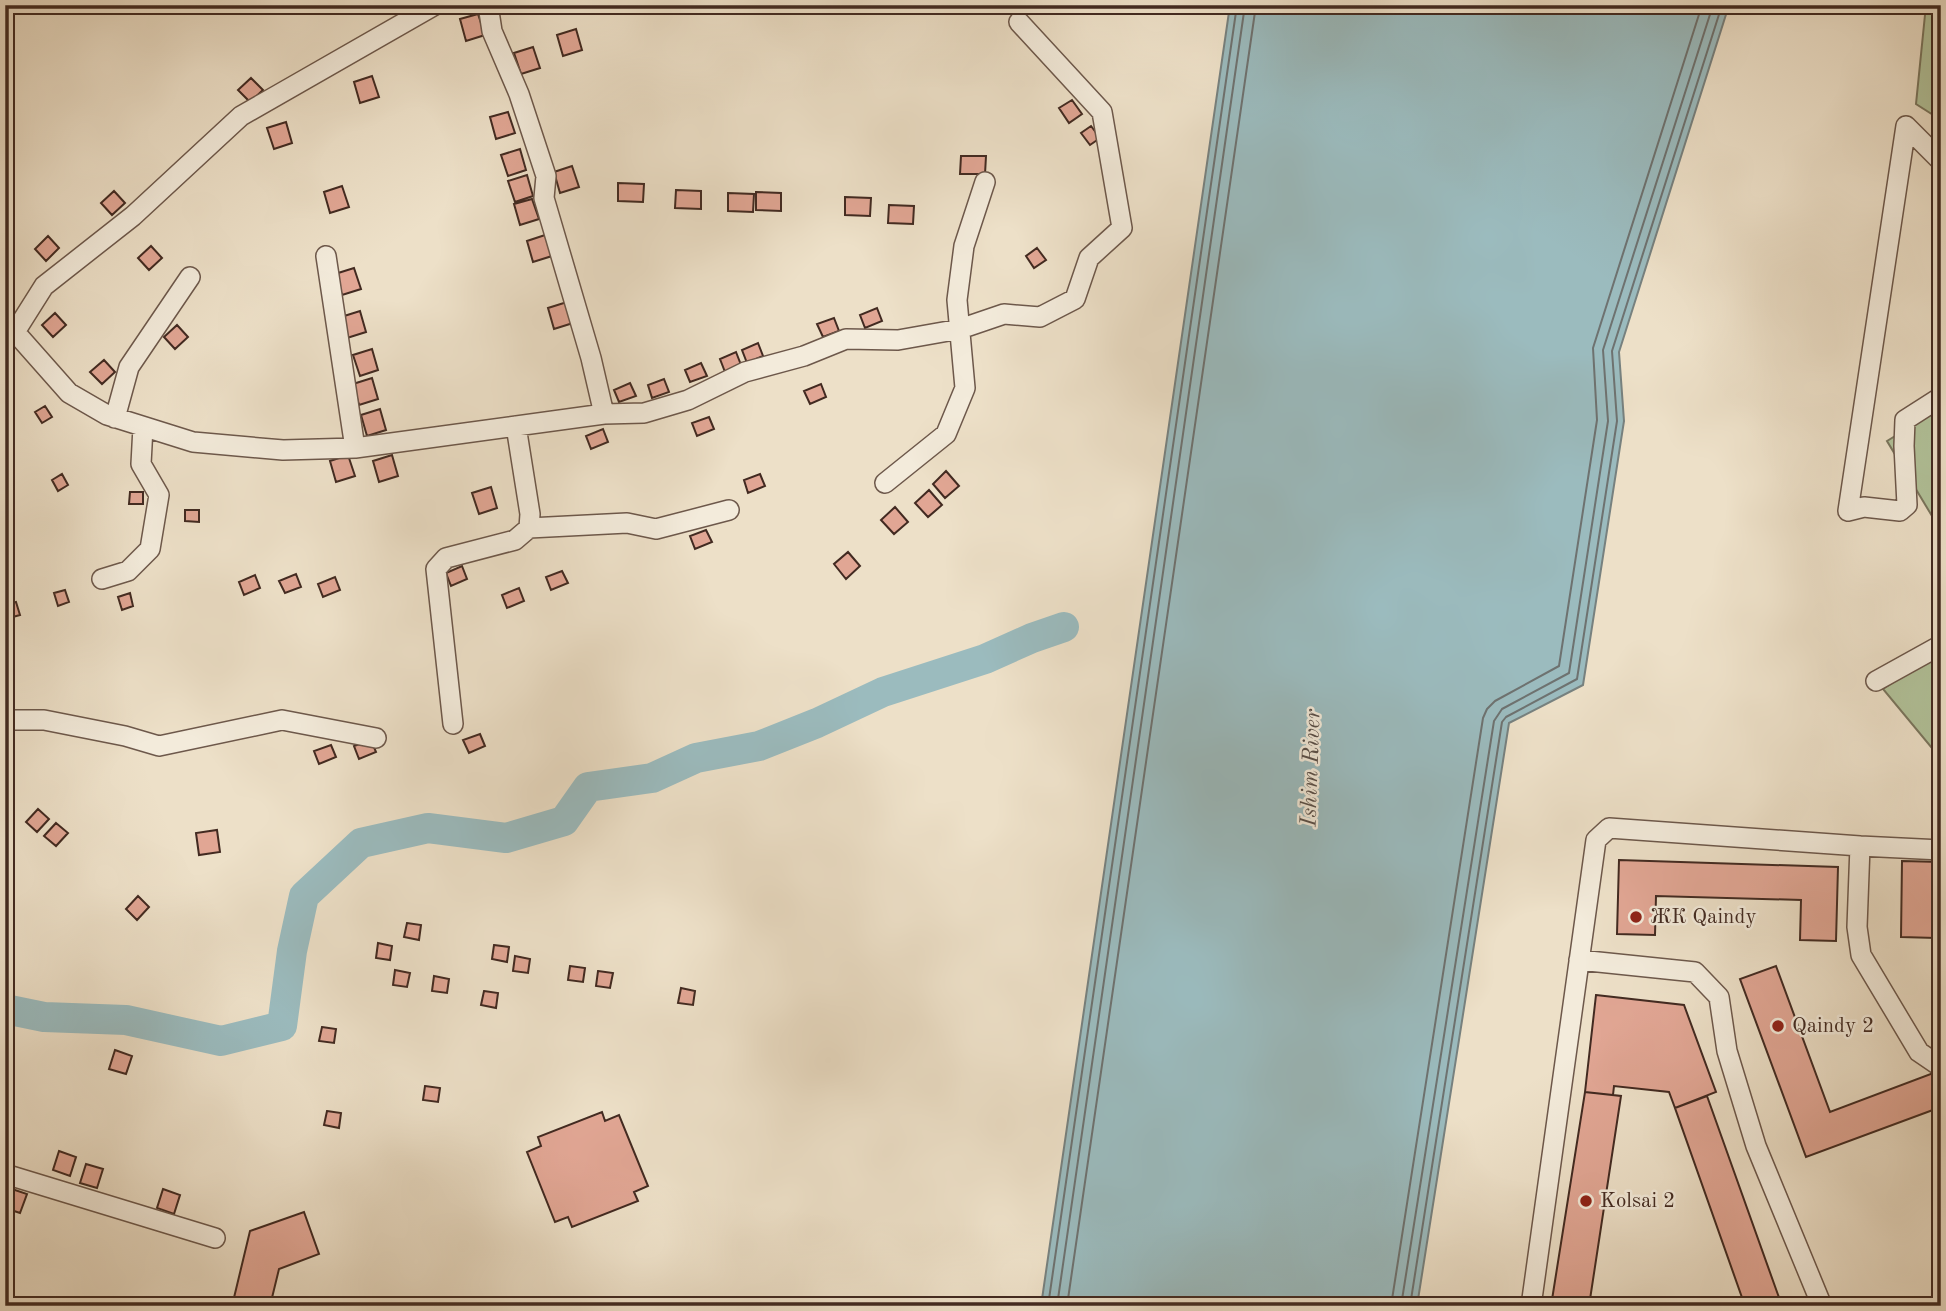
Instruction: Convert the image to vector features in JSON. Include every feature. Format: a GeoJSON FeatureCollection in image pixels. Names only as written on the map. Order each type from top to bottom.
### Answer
{"type":"FeatureCollection","features":[{"type":"Feature","properties":{"kind":"street"},"geometry":{"type":"LineString","coordinates":[[435,5],[241,116],[133,216],[44,286],[10,331],[69,393],[115,418],[193,442],[283,450],[355,449],[604,414],[644,413],[688,400],[745,372],[804,356],[846,339],[898,340],[960,329],[1004,314],[1040,317],[1075,299],[1089,258],[1122,228],[1102,112],[1019,22]]}},
{"type":"Feature","properties":{"kind":"street"},"geometry":{"type":"LineString","coordinates":[[488,5],[492,31],[520,94],[546,176],[544,198],[591,358],[604,414]]}},
{"type":"Feature","properties":{"kind":"street"},"geometry":{"type":"LineString","coordinates":[[1938,159],[1906,126],[1847,511],[1864,507],[1900,511],[1907,505],[1905,420],[1941,397]]}},
{"type":"Feature","properties":{"kind":"street"},"geometry":{"type":"LineString","coordinates":[[885,483],[946,434],[965,388],[957,300],[964,246],[985,182]]}},
{"type":"Feature","properties":{"kind":"street"},"geometry":{"type":"LineString","coordinates":[[326,256],[355,449]]}},
{"type":"Feature","properties":{"kind":"street"},"geometry":{"type":"LineString","coordinates":[[115,418],[129,367],[190,277]]}},
{"type":"Feature","properties":{"kind":"street"},"geometry":{"type":"LineString","coordinates":[[516,426],[530,514],[529,528]]}},
{"type":"Feature","properties":{"kind":"street"},"geometry":{"type":"LineString","coordinates":[[102,579],[128,571],[150,549],[159,495],[141,464],[143,427]]}},
{"type":"Feature","properties":{"kind":"street"},"geometry":{"type":"LineString","coordinates":[[453,724],[436,569],[446,558],[515,540],[529,528],[627,523],[656,529],[729,510]]}},
{"type":"Feature","properties":{"kind":"street"},"geometry":{"type":"LineString","coordinates":[[1876,681],[1941,645]]}},
{"type":"Feature","properties":{"kind":"street"},"geometry":{"type":"LineString","coordinates":[[5,720],[44,720],[125,736],[159,746],[282,720],[376,738]]}},
{"type":"Feature","properties":{"kind":"street"},"geometry":{"type":"LineString","coordinates":[[1531,1306],[1596,840],[1609,828],[1941,850]]}},
{"type":"Feature","properties":{"kind":"street"},"geometry":{"type":"LineString","coordinates":[[1860,846],[1857,928],[1861,955],[1919,1052],[1941,1067]]}},
{"type":"Feature","properties":{"kind":"street"},"geometry":{"type":"LineString","coordinates":[[1579,960],[1695,972],[1719,997],[1727,1052],[1756,1146],[1822,1306]]}},
{"type":"Feature","properties":{"kind":"street"},"geometry":{"type":"LineString","coordinates":[[5,1174],[215,1238]]}},
{"type":"Feature","properties":{"kind":"green space"},"geometry":{"type":"Polygon","coordinates":[[[1926,5],[1941,5],[1941,120],[1916,104],[1926,5]]]}},
{"type":"Feature","properties":{"kind":"green space"},"geometry":{"type":"Polygon","coordinates":[[[1941,408],[1941,531],[1887,441],[1941,408]]]}},
{"type":"Feature","properties":{"kind":"green space"},"geometry":{"type":"Polygon","coordinates":[[[1941,651],[1941,759],[1883,689],[1941,651]]]}},
{"type":"Feature","properties":{"kind":"water","name":"Ishim River"},"geometry":{"type":"Polygon","coordinates":[[[1230,5],[1729,5],[1619,352],[1624,421],[1583,685],[1509,723],[1417,1306],[1041,1306],[1230,5]]]}},
{"type":"Feature","properties":{"kind":"building"},"geometry":{"type":"Polygon","coordinates":[[[478,14],[485,35],[466,41],[460,19],[478,14]]]}},
{"type":"Feature","properties":{"kind":"building"},"geometry":{"type":"Polygon","coordinates":[[[576,29],[582,50],[563,56],[557,35],[576,29]]]}},
{"type":"Feature","properties":{"kind":"building"},"geometry":{"type":"Polygon","coordinates":[[[533,47],[540,68],[521,74],[514,53],[533,47]]]}},
{"type":"Feature","properties":{"kind":"building"},"geometry":{"type":"Polygon","coordinates":[[[372,76],[379,97],[360,103],[354,82],[372,76]]]}},
{"type":"Feature","properties":{"kind":"building"},"geometry":{"type":"Polygon","coordinates":[[[251,78],[263,90],[250,102],[238,90],[251,78]]]}},
{"type":"Feature","properties":{"kind":"building"},"geometry":{"type":"Polygon","coordinates":[[[1072,100],[1082,114],[1069,123],[1059,108],[1072,100]]]}},
{"type":"Feature","properties":{"kind":"building"},"geometry":{"type":"Polygon","coordinates":[[[508,112],[515,133],[496,139],[490,117],[508,112]]]}},
{"type":"Feature","properties":{"kind":"building"},"geometry":{"type":"Polygon","coordinates":[[[286,122],[292,143],[274,149],[267,128],[286,122]]]}},
{"type":"Feature","properties":{"kind":"building"},"geometry":{"type":"Polygon","coordinates":[[[1091,126],[1100,138],[1090,145],[1081,133],[1091,126]]]}},
{"type":"Feature","properties":{"kind":"building"},"geometry":{"type":"Polygon","coordinates":[[[520,149],[526,170],[508,176],[501,155],[520,149]]]}},
{"type":"Feature","properties":{"kind":"building"},"geometry":{"type":"Polygon","coordinates":[[[961,156],[986,156],[985,174],[960,174],[961,156]]]}},
{"type":"Feature","properties":{"kind":"building"},"geometry":{"type":"Polygon","coordinates":[[[572,166],[579,187],[560,193],[554,172],[572,166]]]}},
{"type":"Feature","properties":{"kind":"building"},"geometry":{"type":"Polygon","coordinates":[[[527,175],[533,196],[515,202],[508,181],[527,175]]]}},
{"type":"Feature","properties":{"kind":"building"},"geometry":{"type":"Polygon","coordinates":[[[618,183],[644,184],[643,202],[618,201],[618,183]]]}},
{"type":"Feature","properties":{"kind":"building"},"geometry":{"type":"Polygon","coordinates":[[[342,186],[349,207],[330,213],[324,192],[342,186]]]}},
{"type":"Feature","properties":{"kind":"building"},"geometry":{"type":"Polygon","coordinates":[[[676,190],[701,191],[701,209],[675,208],[676,190]]]}},
{"type":"Feature","properties":{"kind":"building"},"geometry":{"type":"Polygon","coordinates":[[[114,191],[125,203],[112,215],[101,203],[114,191]]]}},
{"type":"Feature","properties":{"kind":"building"},"geometry":{"type":"Polygon","coordinates":[[[756,192],[781,193],[781,211],[756,210],[756,192]]]}},
{"type":"Feature","properties":{"kind":"building"},"geometry":{"type":"Polygon","coordinates":[[[728,193],[754,194],[753,212],[728,211],[728,193]]]}},
{"type":"Feature","properties":{"kind":"building"},"geometry":{"type":"Polygon","coordinates":[[[845,197],[871,198],[870,216],[845,215],[845,197]]]}},
{"type":"Feature","properties":{"kind":"building"},"geometry":{"type":"Polygon","coordinates":[[[532,199],[539,219],[520,225],[514,204],[532,199]]]}},
{"type":"Feature","properties":{"kind":"building"},"geometry":{"type":"Polygon","coordinates":[[[889,205],[914,206],[913,224],[888,223],[889,205]]]}},
{"type":"Feature","properties":{"kind":"building"},"geometry":{"type":"Polygon","coordinates":[[[545,235],[552,256],[533,262],[527,241],[545,235]]]}},
{"type":"Feature","properties":{"kind":"building"},"geometry":{"type":"Polygon","coordinates":[[[48,236],[59,248],[46,261],[35,249],[48,236]]]}},
{"type":"Feature","properties":{"kind":"building"},"geometry":{"type":"Polygon","coordinates":[[[151,246],[162,258],[149,270],[138,258],[151,246]]]}},
{"type":"Feature","properties":{"kind":"building"},"geometry":{"type":"Polygon","coordinates":[[[1037,248],[1046,260],[1034,268],[1026,256],[1037,248]]]}},
{"type":"Feature","properties":{"kind":"building"},"geometry":{"type":"Polygon","coordinates":[[[354,268],[361,289],[342,295],[335,274],[354,268]]]}},
{"type":"Feature","properties":{"kind":"building"},"geometry":{"type":"Polygon","coordinates":[[[567,302],[573,323],[554,329],[548,308],[567,302]]]}},
{"type":"Feature","properties":{"kind":"building"},"geometry":{"type":"Polygon","coordinates":[[[877,308],[882,321],[865,328],[860,315],[877,308]]]}},
{"type":"Feature","properties":{"kind":"building"},"geometry":{"type":"Polygon","coordinates":[[[360,311],[366,332],[347,338],[341,317],[360,311]]]}},
{"type":"Feature","properties":{"kind":"building"},"geometry":{"type":"Polygon","coordinates":[[[55,313],[66,325],[53,337],[42,325],[55,313]]]}},
{"type":"Feature","properties":{"kind":"building"},"geometry":{"type":"Polygon","coordinates":[[[834,318],[839,331],[823,337],[817,324],[834,318]]]}},
{"type":"Feature","properties":{"kind":"building"},"geometry":{"type":"Polygon","coordinates":[[[177,325],[188,337],[175,349],[164,337],[177,325]]]}},
{"type":"Feature","properties":{"kind":"building"},"geometry":{"type":"Polygon","coordinates":[[[758,343],[763,356],[747,363],[742,350],[758,343]]]}},
{"type":"Feature","properties":{"kind":"building"},"geometry":{"type":"Polygon","coordinates":[[[372,349],[378,370],[360,376],[353,355],[372,349]]]}},
{"type":"Feature","properties":{"kind":"building"},"geometry":{"type":"Polygon","coordinates":[[[736,352],[741,365],[725,372],[720,359],[736,352]]]}},
{"type":"Feature","properties":{"kind":"building"},"geometry":{"type":"Polygon","coordinates":[[[104,360],[115,372],[102,384],[90,372],[104,360]]]}},
{"type":"Feature","properties":{"kind":"building"},"geometry":{"type":"Polygon","coordinates":[[[701,363],[707,376],[690,382],[685,370],[701,363]]]}},
{"type":"Feature","properties":{"kind":"building"},"geometry":{"type":"Polygon","coordinates":[[[372,378],[378,399],[359,405],[353,384],[372,378]]]}},
{"type":"Feature","properties":{"kind":"building"},"geometry":{"type":"Polygon","coordinates":[[[664,379],[669,392],[652,398],[648,385],[664,379]]]}},
{"type":"Feature","properties":{"kind":"building"},"geometry":{"type":"Polygon","coordinates":[[[630,383],[636,396],[619,402],[614,390],[630,383]]]}},
{"type":"Feature","properties":{"kind":"building"},"geometry":{"type":"Polygon","coordinates":[[[821,384],[826,397],[810,404],[804,391],[821,384]]]}},
{"type":"Feature","properties":{"kind":"building"},"geometry":{"type":"Polygon","coordinates":[[[45,406],[52,417],[42,423],[35,412],[45,406]]]}},
{"type":"Feature","properties":{"kind":"building"},"geometry":{"type":"Polygon","coordinates":[[[380,409],[386,430],[367,436],[361,415],[380,409]]]}},
{"type":"Feature","properties":{"kind":"building"},"geometry":{"type":"Polygon","coordinates":[[[709,417],[714,429],[697,436],[692,423],[709,417]]]}},
{"type":"Feature","properties":{"kind":"building"},"geometry":{"type":"Polygon","coordinates":[[[603,429],[608,442],[591,449],[586,436],[603,429]]]}},
{"type":"Feature","properties":{"kind":"building"},"geometry":{"type":"Polygon","coordinates":[[[348,455],[355,476],[336,482],[330,461],[348,455]]]}},
{"type":"Feature","properties":{"kind":"building"},"geometry":{"type":"Polygon","coordinates":[[[392,455],[398,476],[379,482],[373,461],[392,455]]]}},
{"type":"Feature","properties":{"kind":"building"},"geometry":{"type":"Polygon","coordinates":[[[946,471],[959,486],[945,498],[933,484],[946,471]]]}},
{"type":"Feature","properties":{"kind":"building"},"geometry":{"type":"Polygon","coordinates":[[[62,474],[68,485],[58,491],[52,480],[62,474]]]}},
{"type":"Feature","properties":{"kind":"building"},"geometry":{"type":"Polygon","coordinates":[[[760,474],[765,486],[748,493],[744,480],[760,474]]]}},
{"type":"Feature","properties":{"kind":"building"},"geometry":{"type":"Polygon","coordinates":[[[491,487],[497,508],[479,514],[472,493],[491,487]]]}},
{"type":"Feature","properties":{"kind":"building"},"geometry":{"type":"Polygon","coordinates":[[[929,490],[942,505],[928,517],[915,503],[929,490]]]}},
{"type":"Feature","properties":{"kind":"building"},"geometry":{"type":"Polygon","coordinates":[[[130,492],[143,492],[143,504],[129,504],[130,492]]]}},
{"type":"Feature","properties":{"kind":"building"},"geometry":{"type":"Polygon","coordinates":[[[895,507],[908,522],[894,534],[881,520],[895,507]]]}},
{"type":"Feature","properties":{"kind":"building"},"geometry":{"type":"Polygon","coordinates":[[[185,510],[199,510],[199,522],[185,521],[185,510]]]}},
{"type":"Feature","properties":{"kind":"building"},"geometry":{"type":"Polygon","coordinates":[[[706,530],[712,542],[695,549],[690,536],[706,530]]]}},
{"type":"Feature","properties":{"kind":"building"},"geometry":{"type":"Polygon","coordinates":[[[848,552],[860,566],[846,579],[834,564],[848,552]]]}},
{"type":"Feature","properties":{"kind":"building"},"geometry":{"type":"Polygon","coordinates":[[[462,566],[467,579],[451,586],[446,573],[462,566]]]}},
{"type":"Feature","properties":{"kind":"building"},"geometry":{"type":"Polygon","coordinates":[[[562,571],[568,583],[551,590],[546,577],[562,571]]]}},
{"type":"Feature","properties":{"kind":"building"},"geometry":{"type":"Polygon","coordinates":[[[296,574],[301,587],[285,593],[279,581],[296,574]]]}},
{"type":"Feature","properties":{"kind":"building"},"geometry":{"type":"Polygon","coordinates":[[[255,575],[260,588],[244,595],[239,582],[255,575]]]}},
{"type":"Feature","properties":{"kind":"building"},"geometry":{"type":"Polygon","coordinates":[[[335,577],[340,590],[323,597],[318,584],[335,577]]]}},
{"type":"Feature","properties":{"kind":"building"},"geometry":{"type":"Polygon","coordinates":[[[519,588],[524,601],[507,608],[502,595],[519,588]]]}},
{"type":"Feature","properties":{"kind":"building"},"geometry":{"type":"Polygon","coordinates":[[[65,590],[69,602],[58,606],[54,593],[65,590]]]}},
{"type":"Feature","properties":{"kind":"building"},"geometry":{"type":"Polygon","coordinates":[[[130,593],[133,606],[122,610],[118,597],[130,593]]]}},
{"type":"Feature","properties":{"kind":"building"},"geometry":{"type":"Polygon","coordinates":[[[16,602],[20,615],[9,618],[5,605],[16,602]]]}},
{"type":"Feature","properties":{"kind":"building"},"geometry":{"type":"Polygon","coordinates":[[[480,734],[485,746],[469,753],[463,740],[480,734]]]}},
{"type":"Feature","properties":{"kind":"building"},"geometry":{"type":"Polygon","coordinates":[[[371,740],[376,752],[359,759],[354,746],[371,740]]]}},
{"type":"Feature","properties":{"kind":"building"},"geometry":{"type":"Polygon","coordinates":[[[331,745],[336,757],[319,764],[314,751],[331,745]]]}},
{"type":"Feature","properties":{"kind":"building"},"geometry":{"type":"Polygon","coordinates":[[[38,809],[49,819],[37,832],[26,822],[38,809]]]}},
{"type":"Feature","properties":{"kind":"building"},"geometry":{"type":"Polygon","coordinates":[[[56,823],[68,833],[56,846],[44,836],[56,823]]]}},
{"type":"Feature","properties":{"kind":"building"},"geometry":{"type":"Polygon","coordinates":[[[217,830],[220,852],[199,855],[196,833],[217,830]]]}},
{"type":"Feature","properties":{"kind":"building","name":"ЖК Qaindy"},"geometry":{"type":"Polygon","coordinates":[[[1619,860],[1838,867],[1836,941],[1800,940],[1801,900],[1656,896],[1655,935],[1617,934],[1619,860]]]}},
{"type":"Feature","properties":{"kind":"building"},"geometry":{"type":"Polygon","coordinates":[[[1902,861],[1941,862],[1941,900],[1936,900],[1936,938],[1901,937],[1902,861]]]}},
{"type":"Feature","properties":{"kind":"building"},"geometry":{"type":"Polygon","coordinates":[[[138,896],[149,907],[137,920],[126,909],[138,896]]]}},
{"type":"Feature","properties":{"kind":"building"},"geometry":{"type":"Polygon","coordinates":[[[407,923],[421,925],[419,940],[404,937],[407,923]]]}},
{"type":"Feature","properties":{"kind":"building"},"geometry":{"type":"Polygon","coordinates":[[[378,943],[392,946],[390,960],[376,958],[378,943]]]}},
{"type":"Feature","properties":{"kind":"building"},"geometry":{"type":"Polygon","coordinates":[[[494,945],[509,947],[507,962],[492,959],[494,945]]]}},
{"type":"Feature","properties":{"kind":"building"},"geometry":{"type":"Polygon","coordinates":[[[515,956],[530,959],[528,973],[513,971],[515,956]]]}},
{"type":"Feature","properties":{"kind":"building"},"geometry":{"type":"Polygon","coordinates":[[[570,966],[585,968],[583,982],[568,980],[570,966]]]}},
{"type":"Feature","properties":{"kind":"building","name":"Qaindy 2"},"geometry":{"type":"Polygon","coordinates":[[[1776,966],[1830,1112],[1936,1072],[1941,1084],[1941,1107],[1806,1157],[1740,979],[1776,966]]]}},
{"type":"Feature","properties":{"kind":"building"},"geometry":{"type":"Polygon","coordinates":[[[395,970],[410,973],[407,987],[393,985],[395,970]]]}},
{"type":"Feature","properties":{"kind":"building"},"geometry":{"type":"Polygon","coordinates":[[[598,971],[613,973],[610,988],[596,986],[598,971]]]}},
{"type":"Feature","properties":{"kind":"building"},"geometry":{"type":"Polygon","coordinates":[[[434,976],[449,979],[447,993],[432,991],[434,976]]]}},
{"type":"Feature","properties":{"kind":"building"},"geometry":{"type":"Polygon","coordinates":[[[681,988],[695,991],[693,1005],[678,1003],[681,988]]]}},
{"type":"Feature","properties":{"kind":"building"},"geometry":{"type":"Polygon","coordinates":[[[484,991],[498,993],[496,1008],[481,1005],[484,991]]]}},
{"type":"Feature","properties":{"kind":"building"},"geometry":{"type":"Polygon","coordinates":[[[1596,995],[1684,1005],[1716,1092],[1675,1108],[1669,1092],[1614,1086],[1613,1095],[1585,1092],[1596,995]]]}},
{"type":"Feature","properties":{"kind":"building"},"geometry":{"type":"Polygon","coordinates":[[[322,1027],[336,1029],[334,1043],[319,1041],[322,1027]]]}},
{"type":"Feature","properties":{"kind":"building"},"geometry":{"type":"Polygon","coordinates":[[[115,1050],[132,1056],[126,1074],[109,1069],[115,1050]]]}},
{"type":"Feature","properties":{"kind":"building"},"geometry":{"type":"Polygon","coordinates":[[[425,1086],[440,1088],[438,1102],[423,1100],[425,1086]]]}},
{"type":"Feature","properties":{"kind":"building","name":"Kolsai 2"},"geometry":{"type":"Polygon","coordinates":[[[1585,1092],[1621,1096],[1589,1306],[1551,1306],[1585,1092]]]}},
{"type":"Feature","properties":{"kind":"building"},"geometry":{"type":"Polygon","coordinates":[[[1707,1096],[1782,1306],[1745,1306],[1675,1108],[1707,1096]]]}},
{"type":"Feature","properties":{"kind":"building"},"geometry":{"type":"Polygon","coordinates":[[[327,1111],[341,1113],[339,1128],[324,1125],[327,1111]]]}},
{"type":"Feature","properties":{"kind":"building"},"geometry":{"type":"Polygon","coordinates":[[[602,1112],[605,1121],[619,1115],[648,1186],[634,1192],[638,1201],[572,1227],[568,1217],[555,1222],[527,1152],[541,1146],[538,1137],[602,1112]]]}},
{"type":"Feature","properties":{"kind":"building"},"geometry":{"type":"Polygon","coordinates":[[[59,1151],[76,1157],[70,1176],[53,1170],[59,1151]]]}},
{"type":"Feature","properties":{"kind":"building"},"geometry":{"type":"Polygon","coordinates":[[[86,1164],[103,1169],[97,1188],[80,1183],[86,1164]]]}},
{"type":"Feature","properties":{"kind":"building"},"geometry":{"type":"Polygon","coordinates":[[[9,1188],[27,1194],[20,1213],[5,1208],[9,1188]]]}},
{"type":"Feature","properties":{"kind":"building"},"geometry":{"type":"Polygon","coordinates":[[[163,1189],[180,1195],[174,1214],[157,1208],[163,1189]]]}},
{"type":"Feature","properties":{"kind":"building"},"geometry":{"type":"Polygon","coordinates":[[[304,1212],[319,1254],[279,1269],[270,1306],[232,1306],[250,1231],[304,1212]]]}},
{"type":"Feature","properties":{"kind":"waterway"},"geometry":{"type":"LineString","coordinates":[[5,1009],[44,1017],[126,1020],[221,1041],[282,1026],[292,951],[304,896],[361,843],[428,828],[506,838],[564,821],[588,787],[652,778],[696,758],[759,746],[883,692],[985,659],[1064,627]]}},
{"type":"Feature","properties":{"kind":"place","name":"ЖК Qaindy"},"geometry":{"type":"Point","coordinates":[1636,917]}},
{"type":"Feature","properties":{"kind":"place","name":"Qaindy 2"},"geometry":{"type":"Point","coordinates":[1778,1026]}},
{"type":"Feature","properties":{"kind":"place","name":"Kolsai 2"},"geometry":{"type":"Point","coordinates":[1586,1201]}}]}
